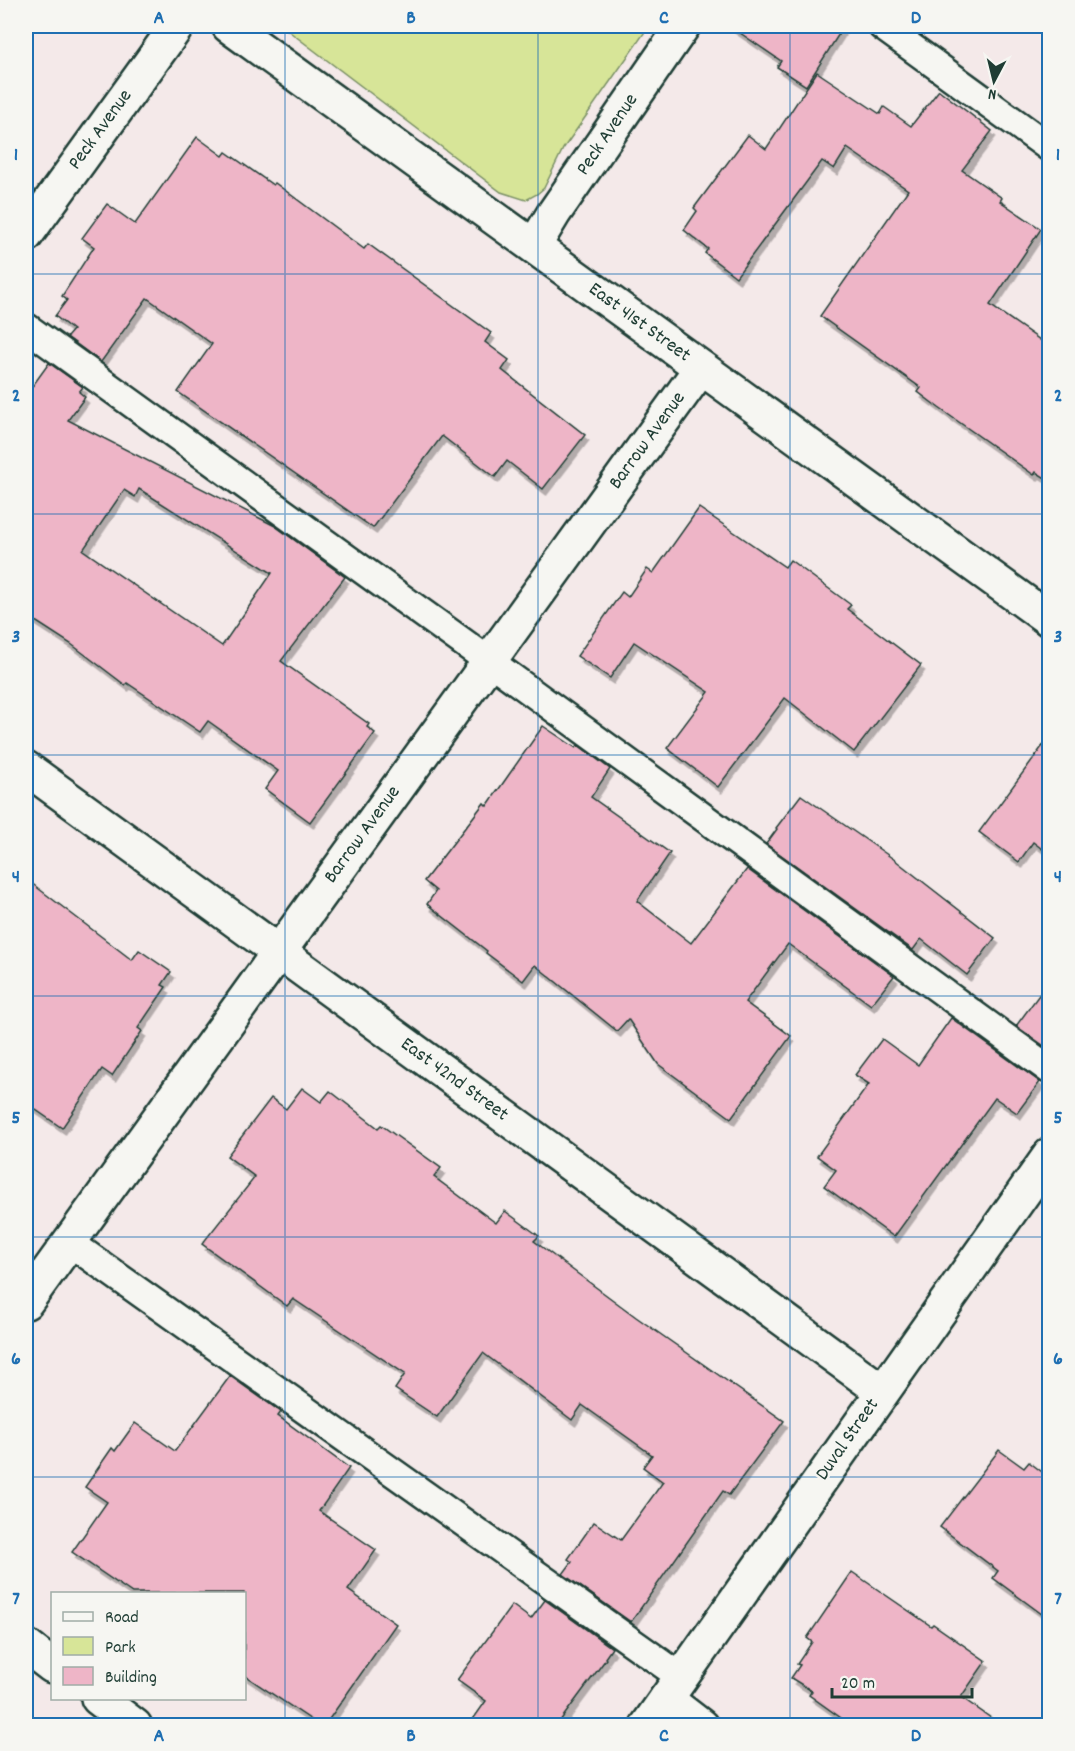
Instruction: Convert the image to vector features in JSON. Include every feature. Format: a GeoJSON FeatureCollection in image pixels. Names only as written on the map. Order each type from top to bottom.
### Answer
{"type":"FeatureCollection","features":[{"type":"Feature","properties":{"kind":"street","name":"Peck Avenue"},"geometry":{"type":"LineString","coordinates":[[26,235],[177,26]]}},
{"type":"Feature","properties":{"kind":"street","name":"East 41st Street"},"geometry":{"type":"LineString","coordinates":[[229,26],[1050,620]]}},
{"type":"Feature","properties":{"kind":"street","name":"Peck Avenue"},"geometry":{"type":"LineString","coordinates":[[534,246],[554,213],[683,26]]}},
{"type":"Feature","properties":{"kind":"street","name":"Barrow Avenue"},"geometry":{"type":"LineString","coordinates":[[26,1302],[701,368]]}},
{"type":"Feature","properties":{"kind":"street","name":"East 42nd Street"},"geometry":{"type":"LineString","coordinates":[[26,768],[882,1391]]}},
{"type":"Feature","properties":{"kind":"street","name":"Duval Street"},"geometry":{"type":"LineString","coordinates":[[647,1725],[1050,1155]]}},
{"type":"Feature","properties":{"kind":"street"},"geometry":{"type":"LineString","coordinates":[[26,1646],[51,1665]]}},
{"type":"Feature","properties":{"kind":"street"},"geometry":{"type":"LineString","coordinates":[[674,1688],[701,1725]]}},
{"type":"Feature","properties":{"kind":"street"},"geometry":{"type":"LineString","coordinates":[[101,1700],[135,1725]]}},
{"type":"Feature","properties":{"kind":"lane"},"geometry":{"type":"LineString","coordinates":[[882,26],[1050,148]]}},
{"type":"Feature","properties":{"kind":"lane"},"geometry":{"type":"LineString","coordinates":[[26,327],[1050,1070]]}},
{"type":"Feature","properties":{"kind":"lane"},"geometry":{"type":"LineString","coordinates":[[69,1242],[674,1688]]}},
{"type":"Feature","properties":{"kind":"green space"},"geometry":{"type":"Polygon","coordinates":[[[282,26],[649,26],[563,149],[544,188],[526,200],[501,192],[282,26]]]}},
{"type":"Feature","properties":{"kind":"building"},"geometry":{"type":"Polygon","coordinates":[[[730,26],[844,26],[806,86],[777,67],[781,61],[730,26]]]}},
{"type":"Feature","properties":{"kind":"building"},"geometry":{"type":"Polygon","coordinates":[[[817,72],[880,114],[884,107],[911,126],[939,90],[992,131],[962,170],[1002,198],[1000,201],[1041,229],[990,305],[1050,347],[1050,481],[1036,472],[1034,475],[939,408],[918,392],[921,388],[820,316],[908,190],[847,148],[834,169],[822,161],[736,277],[705,253],[708,249],[684,230],[697,211],[694,208],[748,135],[766,149],[817,72]]]}},
{"type":"Feature","properties":{"kind":"building"},"geometry":{"type":"Polygon","coordinates":[[[197,137],[223,156],[226,152],[273,185],[275,183],[364,249],[368,244],[491,333],[485,342],[509,360],[502,370],[585,435],[543,489],[507,461],[495,477],[442,436],[373,528],[178,392],[212,344],[147,298],[101,362],[67,337],[73,330],[55,316],[67,300],[62,296],[94,247],[82,238],[107,204],[135,224],[197,137]]]}},
{"type":"Feature","properties":{"kind":"building"},"geometry":{"type":"Polygon","coordinates":[[[49,363],[83,387],[79,392],[85,397],[68,420],[275,526],[345,577],[281,661],[369,724],[367,727],[375,733],[310,822],[265,789],[278,771],[208,721],[200,732],[127,683],[125,685],[71,644],[26,615],[26,395],[49,363]],[[139,489],[135,497],[124,490],[83,550],[222,646],[272,573],[139,489]]]}},
{"type":"Feature","properties":{"kind":"building"},"geometry":{"type":"Polygon","coordinates":[[[699,508],[785,567],[790,560],[851,605],[847,609],[921,665],[854,752],[785,698],[718,787],[667,748],[709,692],[634,642],[610,678],[577,656],[622,592],[628,597],[647,569],[653,573],[699,508]]]}},
{"type":"Feature","properties":{"kind":"building"},"geometry":{"type":"Polygon","coordinates":[[[543,726],[576,748],[578,745],[610,769],[591,797],[670,853],[637,901],[691,943],[747,869],[894,976],[871,1005],[788,944],[745,1002],[791,1036],[731,1118],[658,1064],[628,1019],[617,1031],[535,965],[523,981],[427,904],[436,891],[424,881],[484,803],[487,806],[543,726]]]}},
{"type":"Feature","properties":{"kind":"building"},"geometry":{"type":"Polygon","coordinates":[[[1050,736],[1050,855],[1033,842],[1019,862],[979,832],[1050,736]]]}},
{"type":"Feature","properties":{"kind":"building"},"geometry":{"type":"Polygon","coordinates":[[[801,795],[895,860],[995,938],[967,975],[921,939],[913,950],[766,844],[801,795]]]}},
{"type":"Feature","properties":{"kind":"building"},"geometry":{"type":"Polygon","coordinates":[[[26,879],[132,960],[139,950],[171,972],[162,985],[166,987],[138,1028],[142,1031],[112,1076],[102,1069],[62,1128],[26,1103],[26,879]]]}},
{"type":"Feature","properties":{"kind":"building"},"geometry":{"type":"Polygon","coordinates":[[[1050,980],[1050,1050],[1016,1026],[1050,980]]]}},
{"type":"Feature","properties":{"kind":"building"},"geometry":{"type":"Polygon","coordinates":[[[951,1018],[1040,1082],[1017,1113],[995,1098],[894,1237],[824,1186],[836,1170],[817,1156],[869,1084],[855,1075],[882,1039],[918,1065],[951,1018]]]}},
{"type":"Feature","properties":{"kind":"building"},"geometry":{"type":"Polygon","coordinates":[[[302,1088],[321,1102],[330,1091],[378,1128],[381,1125],[441,1168],[434,1177],[496,1223],[505,1211],[539,1236],[534,1241],[636,1317],[784,1421],[729,1495],[723,1491],[631,1622],[563,1574],[572,1562],[568,1559],[594,1522],[621,1540],[663,1482],[643,1467],[652,1455],[582,1405],[572,1420],[483,1353],[437,1417],[395,1389],[405,1374],[293,1299],[287,1306],[202,1244],[255,1177],[227,1156],[271,1098],[286,1109],[302,1088]]]}},
{"type":"Feature","properties":{"kind":"building"},"geometry":{"type":"Polygon","coordinates":[[[230,1376],[281,1412],[278,1416],[349,1468],[319,1511],[376,1550],[348,1590],[396,1624],[325,1725],[319,1725],[246,1676],[246,1592],[131,1592],[72,1552],[107,1502],[85,1487],[112,1448],[115,1451],[135,1423],[175,1451],[230,1376]]]}},
{"type":"Feature","properties":{"kind":"building"},"geometry":{"type":"Polygon","coordinates":[[[999,1450],[1024,1468],[1029,1462],[1050,1478],[1050,1620],[993,1578],[998,1571],[940,1527],[999,1450]]]}},
{"type":"Feature","properties":{"kind":"building"},"geometry":{"type":"Polygon","coordinates":[[[852,1572],[986,1661],[961,1697],[1001,1725],[851,1725],[809,1695],[812,1691],[791,1678],[800,1665],[797,1664],[812,1642],[807,1638],[852,1572]]]}},
{"type":"Feature","properties":{"kind":"building"},"geometry":{"type":"Polygon","coordinates":[[[545,1600],[612,1648],[606,1659],[557,1725],[469,1725],[486,1701],[457,1680],[512,1605],[531,1619],[545,1600]]]}}]}
